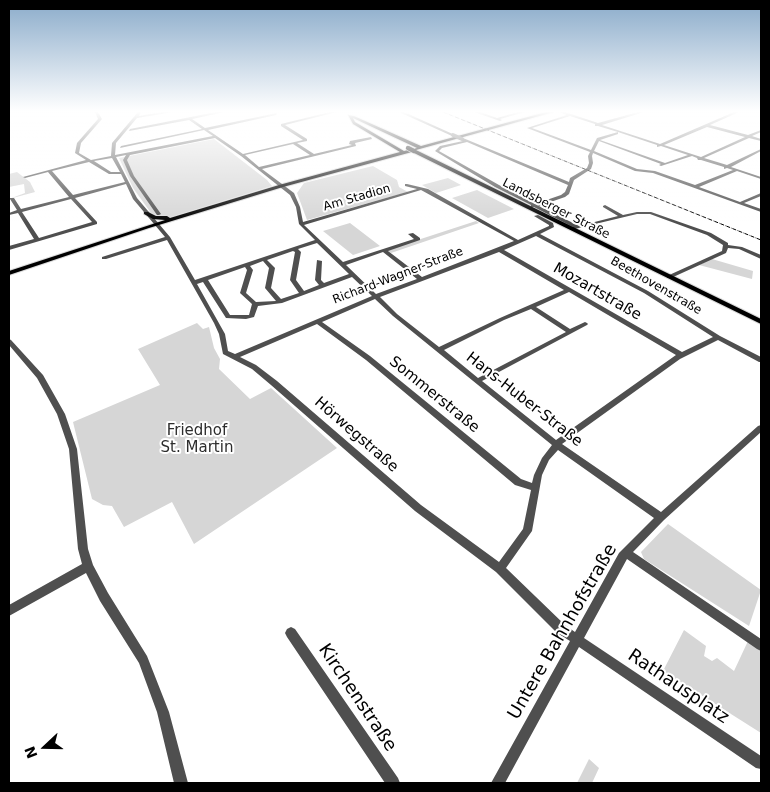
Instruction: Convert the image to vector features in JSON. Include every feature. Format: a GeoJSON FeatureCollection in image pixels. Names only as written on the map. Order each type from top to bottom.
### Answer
{"type":"FeatureCollection","features":[{"type":"Feature","properties":{"kind":"main road"},"geometry":{"type":"LineString","coordinates":[[392,155],[395,151],[393,149]]}},
{"type":"Feature","properties":{"kind":"main road"},"geometry":{"type":"LineString","coordinates":[[396,149],[413,154],[505,196]]}},
{"type":"Feature","properties":{"kind":"main road"},"geometry":{"type":"LineString","coordinates":[[410,149],[413,154]]}},
{"type":"Feature","properties":{"kind":"main road"},"geometry":{"type":"LineString","coordinates":[[9,273],[156,224],[413,149]]}},
{"type":"Feature","properties":{"kind":"main road"},"geometry":{"type":"LineString","coordinates":[[424,149],[505,196]]}},
{"type":"Feature","properties":{"kind":"main road"},"geometry":{"type":"LineString","coordinates":[[392,155],[413,154]]}},
{"type":"Feature","properties":{"kind":"main road","name":"Landsberger Straße"},"geometry":{"type":"LineString","coordinates":[[505,196],[574,228],[761,322]]}},
{"type":"Feature","properties":{"kind":"main road"},"geometry":{"type":"LineString","coordinates":[[146,213],[164,219],[220,205]]}},
{"type":"Feature","properties":{"kind":"street"},"geometry":{"type":"LineString","coordinates":[[77,149],[77,153],[88,161],[110,173],[121,173]]}},
{"type":"Feature","properties":{"kind":"street"},"geometry":{"type":"LineString","coordinates":[[113,149],[114,158],[126,183],[146,213],[168,238],[222,334],[224,350],[234,357]]}},
{"type":"Feature","properties":{"kind":"street"},"geometry":{"type":"LineString","coordinates":[[124,149],[129,155]]}},
{"type":"Feature","properties":{"kind":"street"},"geometry":{"type":"LineString","coordinates":[[25,177],[88,161],[158,149]]}},
{"type":"Feature","properties":{"kind":"street"},"geometry":{"type":"LineString","coordinates":[[233,149],[274,180],[297,202],[301,224]]}},
{"type":"Feature","properties":{"kind":"street"},"geometry":{"type":"LineString","coordinates":[[242,155],[268,149]]}},
{"type":"Feature","properties":{"kind":"street"},"geometry":{"type":"LineString","coordinates":[[304,149],[314,155]]}},
{"type":"Feature","properties":{"kind":"street"},"geometry":{"type":"LineString","coordinates":[[259,168],[334,149]]}},
{"type":"Feature","properties":{"kind":"street","name":"Landsberger Straße"},"geometry":{"type":"LineString","coordinates":[[440,149],[437,150],[466,168],[536,205],[574,228]]}},
{"type":"Feature","properties":{"kind":"street"},"geometry":{"type":"LineString","coordinates":[[485,149],[569,184]]}},
{"type":"Feature","properties":{"kind":"street"},"geometry":{"type":"LineString","coordinates":[[587,149],[636,170],[649,171],[761,211]]}},
{"type":"Feature","properties":{"kind":"street"},"geometry":{"type":"LineString","coordinates":[[623,149],[665,164]]}},
{"type":"Feature","properties":{"kind":"street"},"geometry":{"type":"LineString","coordinates":[[667,149],[761,178]]}},
{"type":"Feature","properties":{"kind":"street"},"geometry":{"type":"LineString","coordinates":[[699,159],[721,149]]}},
{"type":"Feature","properties":{"kind":"street"},"geometry":{"type":"LineString","coordinates":[[725,168],[761,150]]}},
{"type":"Feature","properties":{"kind":"street"},"geometry":{"type":"LineString","coordinates":[[529,208],[567,193],[569,184],[576,176],[589,169],[593,151]]}},
{"type":"Feature","properties":{"kind":"street"},"geometry":{"type":"LineString","coordinates":[[129,155],[125,160],[132,176],[159,214]]}},
{"type":"Feature","properties":{"kind":"street"},"geometry":{"type":"LineString","coordinates":[[649,171],[690,156]]}},
{"type":"Feature","properties":{"kind":"street"},"geometry":{"type":"LineString","coordinates":[[9,248],[95,223],[49,171]]}},
{"type":"Feature","properties":{"kind":"street"},"geometry":{"type":"LineString","coordinates":[[695,187],[735,171]]}},
{"type":"Feature","properties":{"kind":"street"},"geometry":{"type":"LineString","coordinates":[[268,190],[275,184],[274,180]]}},
{"type":"Feature","properties":{"kind":"street"},"geometry":{"type":"LineString","coordinates":[[9,214],[126,183]]}},
{"type":"Feature","properties":{"kind":"street"},"geometry":{"type":"LineString","coordinates":[[407,185],[419,190],[426,190],[519,242]]}},
{"type":"Feature","properties":{"kind":"street","name":"Am Stadion"},"geometry":{"type":"LineString","coordinates":[[301,224],[419,190]]}},
{"type":"Feature","properties":{"kind":"street"},"geometry":{"type":"LineString","coordinates":[[741,204],[761,194]]}},
{"type":"Feature","properties":{"kind":"street"},"geometry":{"type":"LineString","coordinates":[[12,198],[38,239]]}},
{"type":"Feature","properties":{"kind":"street"},"geometry":{"type":"LineString","coordinates":[[605,206],[624,217]]}},
{"type":"Feature","properties":{"kind":"street"},"geometry":{"type":"LineString","coordinates":[[574,228],[643,213],[657,214],[714,236],[726,246],[740,248],[761,257]]}},
{"type":"Feature","properties":{"kind":"street"},"geometry":{"type":"LineString","coordinates":[[536,216],[552,226],[551,229],[538,235]]}},
{"type":"Feature","properties":{"kind":"street","name":"Hans-Huber-Straße"},"geometry":{"type":"LineString","coordinates":[[301,224],[395,315],[557,445],[661,518]]}},
{"type":"Feature","properties":{"kind":"street"},"geometry":{"type":"LineString","coordinates":[[343,264],[418,239],[411,234]]}},
{"type":"Feature","properties":{"kind":"street","name":"Richard-Wagner-Straße"},"geometry":{"type":"LineString","coordinates":[[234,357],[376,296],[538,235]]}},
{"type":"Feature","properties":{"kind":"street","name":"Beethovenstraße"},"geometry":{"type":"LineString","coordinates":[[538,235],[654,296],[718,337],[761,360]]}},
{"type":"Feature","properties":{"kind":"street"},"geometry":{"type":"LineString","coordinates":[[104,258],[168,238]]}},
{"type":"Feature","properties":{"kind":"street"},"geometry":{"type":"LineString","coordinates":[[193,283],[317,241]]}},
{"type":"Feature","properties":{"kind":"street"},"geometry":{"type":"LineString","coordinates":[[669,277],[724,252],[726,246]]}},
{"type":"Feature","properties":{"kind":"street"},"geometry":{"type":"LineString","coordinates":[[294,249],[298,252],[293,280],[303,294]]}},
{"type":"Feature","properties":{"kind":"street"},"geometry":{"type":"LineString","coordinates":[[382,250],[421,279]]}},
{"type":"Feature","properties":{"kind":"street","name":"Mozartstraße"},"geometry":{"type":"LineString","coordinates":[[500,250],[681,355]]}},
{"type":"Feature","properties":{"kind":"street"},"geometry":{"type":"LineString","coordinates":[[264,259],[272,268],[268,288],[280,302]]}},
{"type":"Feature","properties":{"kind":"street"},"geometry":{"type":"LineString","coordinates":[[320,261],[318,280],[323,286]]}},
{"type":"Feature","properties":{"kind":"street"},"geometry":{"type":"LineString","coordinates":[[247,265],[250,269],[243,293],[255,304],[280,302],[354,274]]}},
{"type":"Feature","properties":{"kind":"street"},"geometry":{"type":"LineString","coordinates":[[205,280],[228,317],[250,317],[255,304]]}},
{"type":"Feature","properties":{"kind":"street"},"geometry":{"type":"LineString","coordinates":[[439,350],[569,290]]}},
{"type":"Feature","properties":{"kind":"street"},"geometry":{"type":"LineString","coordinates":[[531,306],[569,331]]}},
{"type":"Feature","properties":{"kind":"street","name":"Sommerstraße"},"geometry":{"type":"LineString","coordinates":[[316,321],[368,358],[518,482],[535,488]]}},
{"type":"Feature","properties":{"kind":"street"},"geometry":{"type":"LineString","coordinates":[[477,381],[585,324]]}},
{"type":"Feature","properties":{"kind":"street"},"geometry":{"type":"LineString","coordinates":[[500,569],[527,530],[535,488],[542,466],[557,445],[565,437],[681,355],[718,337]]}},
{"type":"Feature","properties":{"kind":"street"},"geometry":{"type":"LineString","coordinates":[[9,341],[40,377],[54,401],[66,429],[72,449],[83,548],[88,566],[104,597],[143,660],[163,712],[181,783]]}},
{"type":"Feature","properties":{"kind":"street","name":"Hörwegstraße"},"geometry":{"type":"LineString","coordinates":[[234,357],[254,367],[418,508],[500,569],[556,625],[576,640]]}},
{"type":"Feature","properties":{"kind":"street","name":"Untere Bahnhofstraße"},"geometry":{"type":"LineString","coordinates":[[498,783],[609,579],[626,553],[661,518],[761,428]]}},
{"type":"Feature","properties":{"kind":"street"},"geometry":{"type":"LineString","coordinates":[[626,553],[761,645]]}},
{"type":"Feature","properties":{"kind":"street"},"geometry":{"type":"LineString","coordinates":[[9,611],[88,566]]}},
{"type":"Feature","properties":{"kind":"street","name":"Kirchenstraße"},"geometry":{"type":"LineString","coordinates":[[291,633],[394,783]]}},
{"type":"Feature","properties":{"kind":"street","name":"Rathausplatz"},"geometry":{"type":"LineString","coordinates":[[576,640],[761,763]]}},
{"type":"Feature","properties":{"kind":"green space"},"geometry":{"type":"Polygon","coordinates":[[[164,149],[227,149],[272,186],[165,218],[151,213],[133,188],[119,158],[164,149]]]}},
{"type":"Feature","properties":{"kind":"green space"},"geometry":{"type":"Polygon","coordinates":[[[373,166],[397,180],[399,187],[408,192],[307,220],[297,193],[304,183],[373,166]]]}},
{"type":"Feature","properties":{"kind":"green space"},"geometry":{"type":"Polygon","coordinates":[[[17,172],[30,182],[35,192],[9,199],[25,193],[24,184],[9,187],[9,174],[17,172]]]}},
{"type":"Feature","properties":{"kind":"green space"},"geometry":{"type":"Polygon","coordinates":[[[448,178],[461,185],[436,193],[422,185],[448,178]]]}},
{"type":"Feature","properties":{"kind":"green space"},"geometry":{"type":"Polygon","coordinates":[[[477,190],[514,209],[488,218],[452,198],[477,190]]]}},
{"type":"Feature","properties":{"kind":"green space"},"geometry":{"type":"Polygon","coordinates":[[[476,221],[479,223],[391,253],[387,250],[476,221]]]}},
{"type":"Feature","properties":{"kind":"green space"},"geometry":{"type":"Polygon","coordinates":[[[350,223],[380,246],[353,255],[323,231],[350,223]]]}},
{"type":"Feature","properties":{"kind":"green space"},"geometry":{"type":"Polygon","coordinates":[[[712,259],[753,271],[752,279],[699,265],[712,259]]]}},
{"type":"Feature","properties":{"kind":"green space","name":"Friedhof St. Martin"},"geometry":{"type":"Polygon","coordinates":[[[197,323],[203,329],[209,327],[214,348],[220,359],[219,369],[250,399],[271,388],[337,448],[194,544],[172,502],[124,527],[112,506],[103,505],[92,499],[73,422],[160,385],[138,349],[197,323]]]}},
{"type":"Feature","properties":{"kind":"green space"},"geometry":{"type":"Polygon","coordinates":[[[668,524],[761,590],[749,626],[644,559],[641,552],[668,524]]]}},
{"type":"Feature","properties":{"kind":"green space"},"geometry":{"type":"Polygon","coordinates":[[[684,630],[706,646],[704,656],[712,661],[717,658],[734,671],[748,641],[761,650],[761,733],[663,671],[684,630]]]}},
{"type":"Feature","properties":{"kind":"green space"},"geometry":{"type":"Polygon","coordinates":[[[589,759],[599,768],[592,783],[577,783],[589,759]]]}},
{"type":"Feature","properties":{"kind":"railway"},"geometry":{"type":"LineString","coordinates":[[535,149],[761,240]]}}]}
